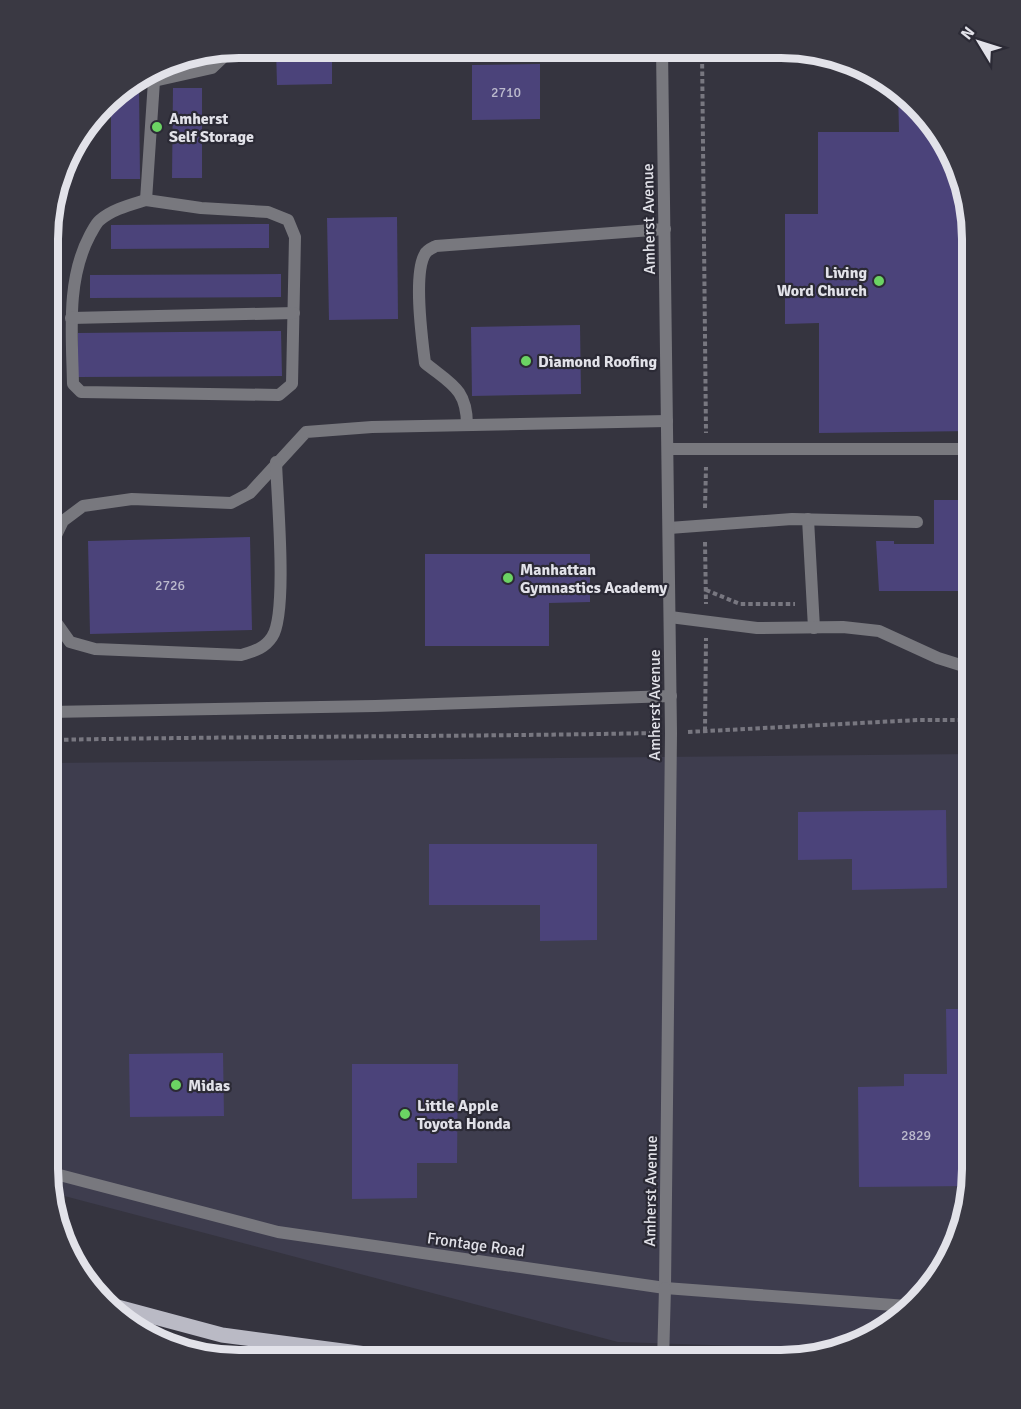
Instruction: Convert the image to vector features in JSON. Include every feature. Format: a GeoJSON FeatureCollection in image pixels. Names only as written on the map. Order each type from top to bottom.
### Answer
{"type":"FeatureCollection","features":[{"type":"Feature","properties":{"kind":"main road"},"geometry":{"type":"LineString","coordinates":[[124,1309],[222,1335],[336,1350]]}},
{"type":"Feature","properties":{"kind":"street","name":"Amherst Avenue"},"geometry":{"type":"LineString","coordinates":[[662,59],[671,696],[663,1350]]}},
{"type":"Feature","properties":{"kind":"street"},"geometry":{"type":"LineString","coordinates":[[162,76],[213,68],[221,60]]}},
{"type":"Feature","properties":{"kind":"street"},"geometry":{"type":"LineString","coordinates":[[146,200],[151,82]]}},
{"type":"Feature","properties":{"kind":"street"},"geometry":{"type":"LineString","coordinates":[[146,200],[201,208],[268,212],[288,220],[295,237],[294,313],[292,384],[279,395],[81,392],[73,384],[71,318],[74,285],[82,251],[99,221],[123,207],[146,200]]}},
{"type":"Feature","properties":{"kind":"street"},"geometry":{"type":"LineString","coordinates":[[466,425],[466,408],[461,392],[425,363],[421,334],[420,269],[426,252],[436,246],[665,229]]}},
{"type":"Feature","properties":{"kind":"street"},"geometry":{"type":"LineString","coordinates":[[71,318],[294,313]]}},
{"type":"Feature","properties":{"kind":"street"},"geometry":{"type":"LineString","coordinates":[[58,531],[63,521],[83,506],[132,499],[231,503],[249,493],[306,432],[372,427],[667,421]]}},
{"type":"Feature","properties":{"kind":"street"},"geometry":{"type":"LineString","coordinates":[[668,449],[962,449]]}},
{"type":"Feature","properties":{"kind":"street"},"geometry":{"type":"LineString","coordinates":[[58,625],[70,642],[95,649],[241,655],[262,648],[274,635],[280,600],[276,462]]}},
{"type":"Feature","properties":{"kind":"street"},"geometry":{"type":"LineString","coordinates":[[808,519],[814,628]]}},
{"type":"Feature","properties":{"kind":"street"},"geometry":{"type":"LineString","coordinates":[[669,528],[808,519],[917,522]]}},
{"type":"Feature","properties":{"kind":"street"},"geometry":{"type":"LineString","coordinates":[[670,617],[757,628],[879,631],[938,658],[962,666]]}},
{"type":"Feature","properties":{"kind":"street"},"geometry":{"type":"LineString","coordinates":[[58,712],[364,707],[671,696]]}},
{"type":"Feature","properties":{"kind":"street","name":"Frontage Road"},"geometry":{"type":"LineString","coordinates":[[58,1175],[278,1232],[665,1288],[901,1306]]}},
{"type":"Feature","properties":{"kind":"path"},"geometry":{"type":"LineString","coordinates":[[702,59],[707,449],[705,731]]}},
{"type":"Feature","properties":{"kind":"path"},"geometry":{"type":"LineString","coordinates":[[706,590],[740,604],[813,604]]}},
{"type":"Feature","properties":{"kind":"path"},"geometry":{"type":"LineString","coordinates":[[58,740],[281,735],[433,738],[671,733],[918,720],[962,720]]}},
{"type":"Feature","properties":{"kind":"shaded area"},"geometry":{"type":"Polygon","coordinates":[[[962,754],[962,1182],[953,1228],[944,1250],[918,1289],[901,1306],[862,1332],[840,1341],[808,1348],[618,1342],[61,1195],[58,1170],[58,763],[962,754]]]}},
{"type":"Feature","properties":{"kind":"building"},"geometry":{"type":"Polygon","coordinates":[[[276,59],[332,59],[332,84],[277,85],[276,59]]]}},
{"type":"Feature","properties":{"kind":"building"},"geometry":{"type":"Polygon","coordinates":[[[540,64],[540,119],[472,120],[472,65],[540,64]]]}},
{"type":"Feature","properties":{"kind":"building"},"geometry":{"type":"Polygon","coordinates":[[[173,88],[202,88],[202,178],[172,178],[173,88]]]}},
{"type":"Feature","properties":{"kind":"building"},"geometry":{"type":"Polygon","coordinates":[[[139,89],[140,179],[111,179],[111,111],[139,89]]]}},
{"type":"Feature","properties":{"kind":"building","name":"Living Word Church"},"geometry":{"type":"Polygon","coordinates":[[[898,101],[918,120],[944,159],[959,204],[962,227],[962,431],[819,433],[819,323],[785,324],[785,214],[818,214],[818,132],[899,132],[898,101]]]}},
{"type":"Feature","properties":{"kind":"building"},"geometry":{"type":"Polygon","coordinates":[[[397,217],[398,319],[329,320],[327,218],[397,217]]]}},
{"type":"Feature","properties":{"kind":"building"},"geometry":{"type":"Polygon","coordinates":[[[269,224],[269,248],[111,249],[111,225],[269,224]]]}},
{"type":"Feature","properties":{"kind":"building"},"geometry":{"type":"Polygon","coordinates":[[[281,274],[281,297],[90,298],[90,275],[281,274]]]}},
{"type":"Feature","properties":{"kind":"building","name":"Diamond Roofing"},"geometry":{"type":"Polygon","coordinates":[[[580,325],[581,394],[472,396],[471,327],[580,325]]]}},
{"type":"Feature","properties":{"kind":"building"},"geometry":{"type":"Polygon","coordinates":[[[281,331],[282,376],[78,377],[78,333],[281,331]]]}},
{"type":"Feature","properties":{"kind":"building"},"geometry":{"type":"Polygon","coordinates":[[[934,500],[962,500],[962,591],[879,591],[876,541],[894,541],[894,544],[934,544],[934,500]]]}},
{"type":"Feature","properties":{"kind":"building"},"geometry":{"type":"Polygon","coordinates":[[[250,537],[252,630],[90,634],[88,541],[250,537]]]}},
{"type":"Feature","properties":{"kind":"building","name":"Manhattan Gymnastics Academy"},"geometry":{"type":"Polygon","coordinates":[[[425,554],[590,554],[590,602],[549,603],[549,646],[425,646],[425,554]]]}},
{"type":"Feature","properties":{"kind":"building"},"geometry":{"type":"Polygon","coordinates":[[[946,810],[947,888],[852,890],[852,859],[798,860],[798,812],[946,810]]]}},
{"type":"Feature","properties":{"kind":"building"},"geometry":{"type":"Polygon","coordinates":[[[429,844],[597,844],[597,940],[540,941],[540,905],[429,905],[429,844]]]}},
{"type":"Feature","properties":{"kind":"building"},"geometry":{"type":"Polygon","coordinates":[[[946,1009],[962,1009],[961,1186],[859,1187],[858,1087],[904,1086],[904,1074],[947,1074],[946,1009]]]}},
{"type":"Feature","properties":{"kind":"building","name":"Midas"},"geometry":{"type":"Polygon","coordinates":[[[223,1053],[224,1116],[130,1117],[129,1054],[223,1053]]]}},
{"type":"Feature","properties":{"kind":"building","name":"Little Apple Toyota Honda"},"geometry":{"type":"Polygon","coordinates":[[[352,1064],[458,1064],[457,1163],[417,1163],[417,1198],[352,1199],[352,1064]]]}},
{"type":"Feature","properties":{"kind":"place","name":"Amherst Self Storage"},"geometry":{"type":"Point","coordinates":[157,127]}},
{"type":"Feature","properties":{"kind":"place","name":"Living Word Church"},"geometry":{"type":"Point","coordinates":[879,281]}},
{"type":"Feature","properties":{"kind":"place","name":"Diamond Roofing"},"geometry":{"type":"Point","coordinates":[526,361]}},
{"type":"Feature","properties":{"kind":"place","name":"Manhattan Gymnastics Academy"},"geometry":{"type":"Point","coordinates":[508,578]}},
{"type":"Feature","properties":{"kind":"place","name":"Midas"},"geometry":{"type":"Point","coordinates":[176,1085]}},
{"type":"Feature","properties":{"kind":"place","name":"Little Apple Toyota Honda"},"geometry":{"type":"Point","coordinates":[405,1114]}}]}
